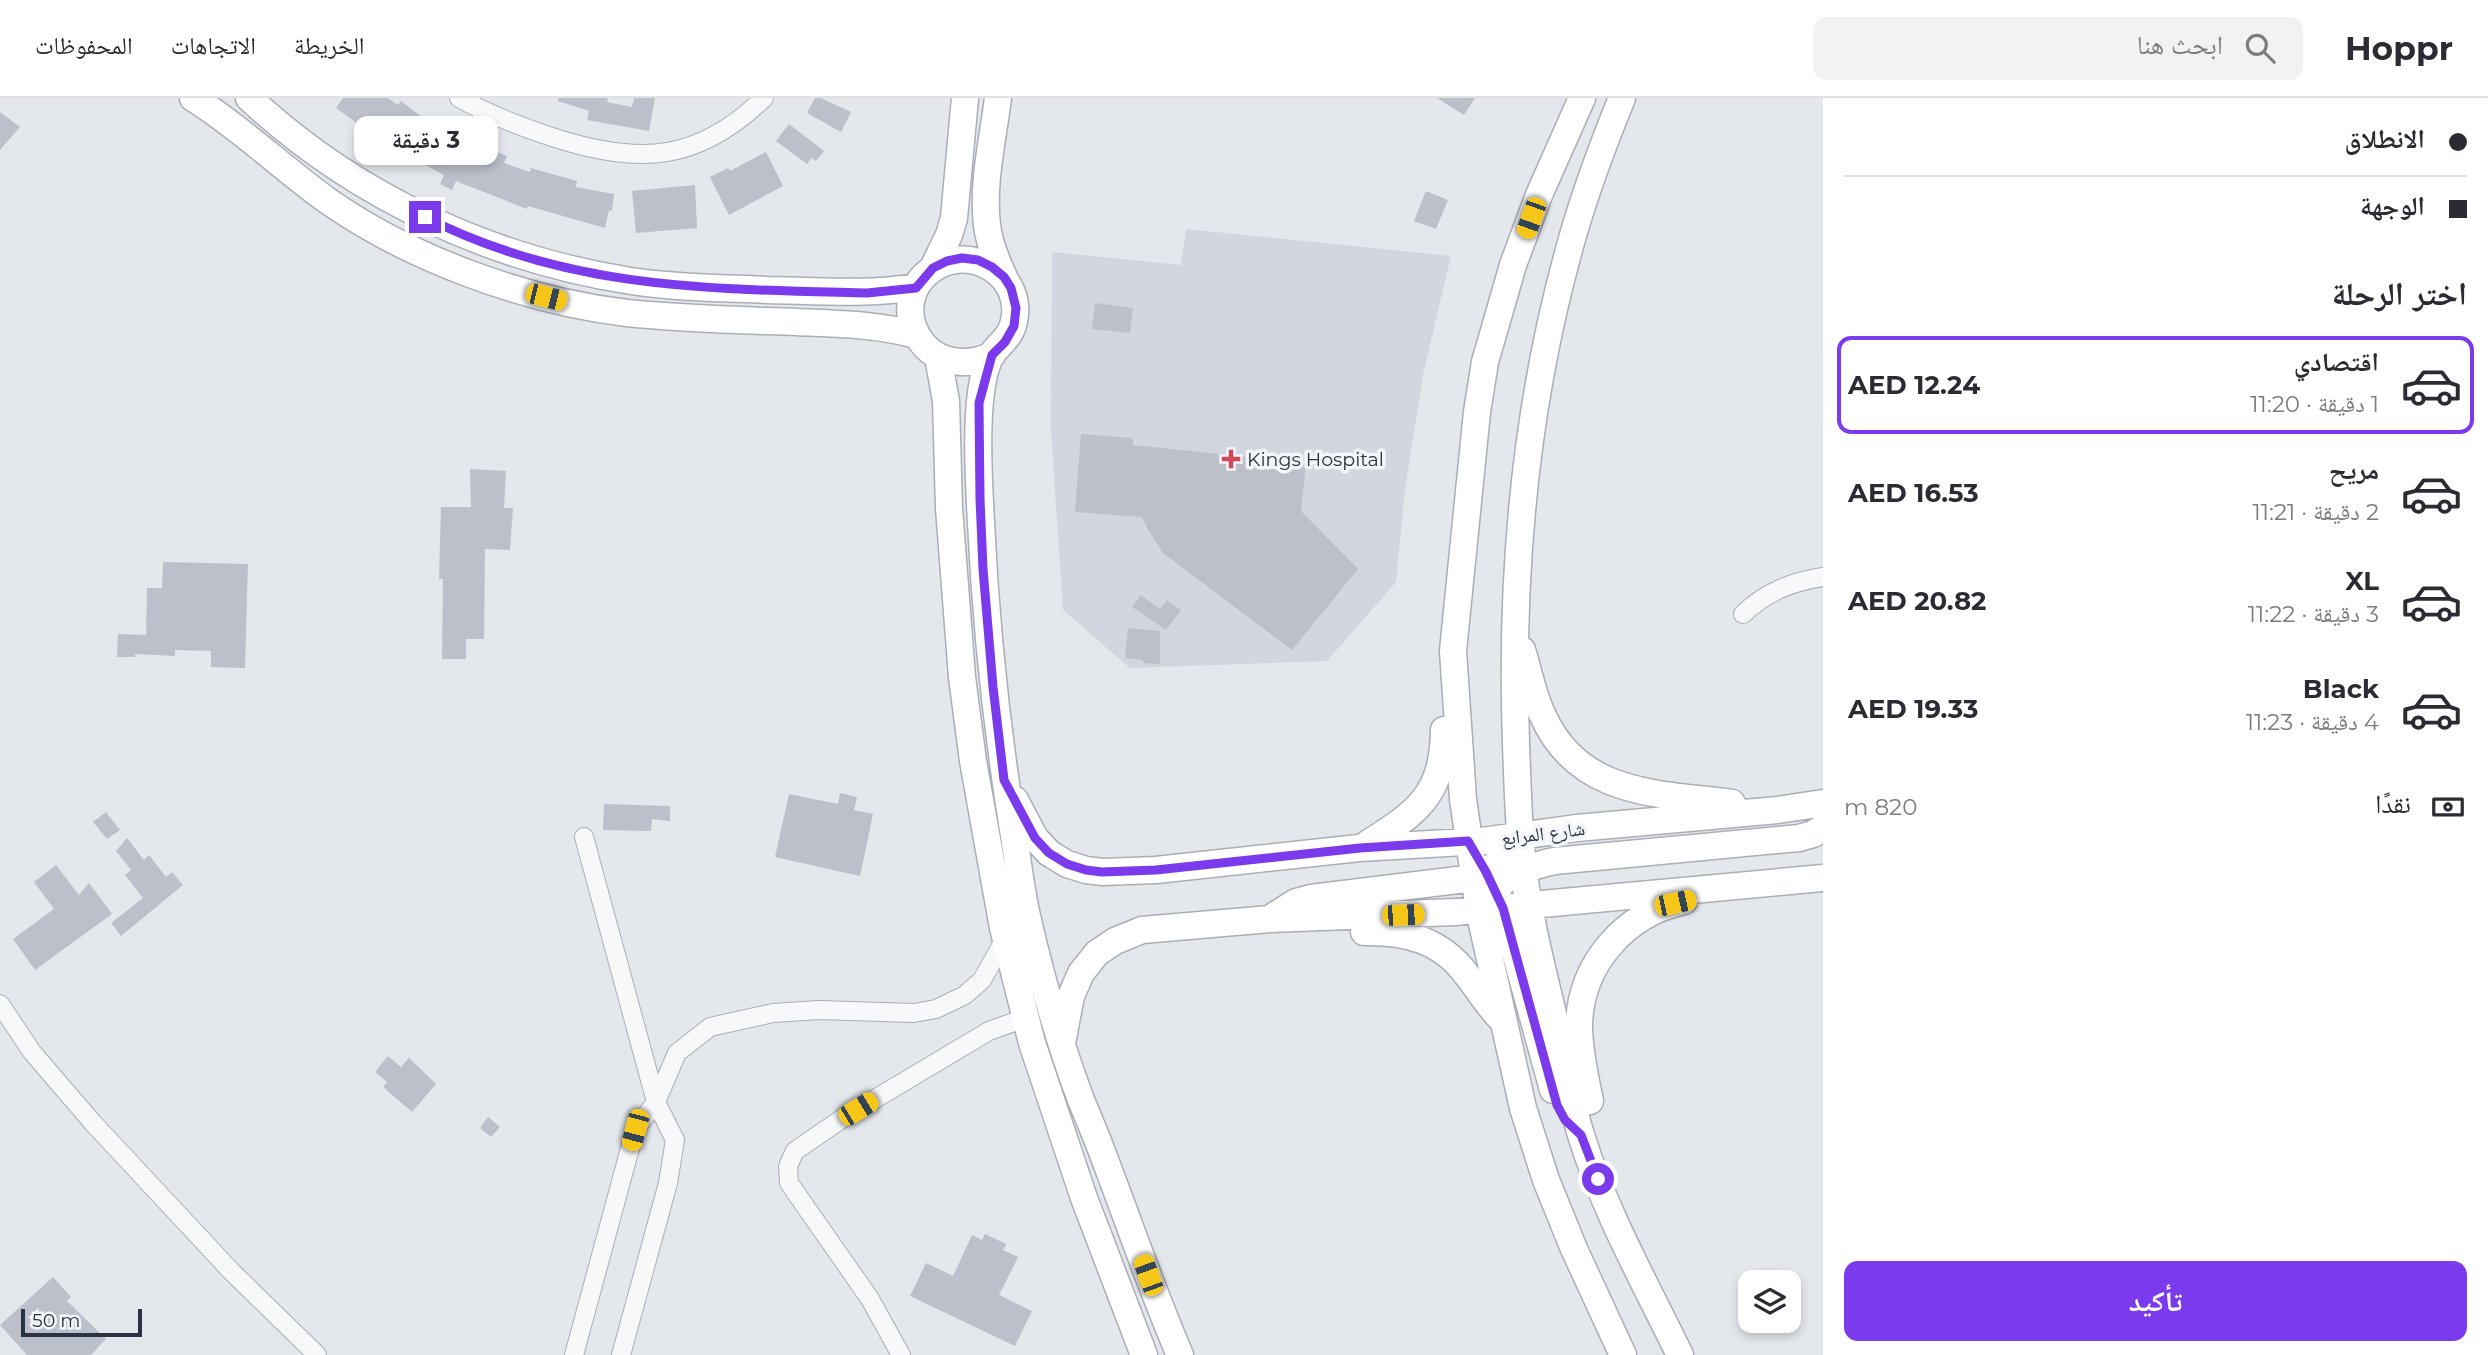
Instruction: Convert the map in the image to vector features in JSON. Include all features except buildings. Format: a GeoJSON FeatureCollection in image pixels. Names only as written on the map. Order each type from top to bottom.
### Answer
{"type":"FeatureCollection","features":[{"type":"Feature","properties":{"kind":"street"},"geometry":{"type":"LineString","coordinates":[[193,98],[331,203],[380,233],[432,258],[486,279],[572,303],[625,312],[695,319],[860,324],[916,335]]}},
{"type":"Feature","properties":{"kind":"street"},"geometry":{"type":"LineString","coordinates":[[249,98],[314,151],[407,208],[443,227],[504,251],[568,269],[633,281],[699,288],[867,293],[925,278],[947,261],[970,259],[992,267],[1004,277]]}},
{"type":"Feature","properties":{"kind":"street"},"geometry":{"type":"LineString","coordinates":[[459,98],[527,129],[584,147],[617,154],[650,155],[683,149],[715,137],[743,119],[764,98]]}},
{"type":"Feature","properties":{"kind":"street"},"geometry":{"type":"LineString","coordinates":[[965,98],[954,218],[942,252],[912,303],[912,320],[916,335],[926,348],[938,357],[966,364],[992,355],[1005,342],[1014,326],[1016,313],[1011,288],[993,252],[987,226],[986,199],[998,98]]}},
{"type":"Feature","properties":{"kind":"street"},"geometry":{"type":"LineString","coordinates":[[1360,848],[1415,810],[1437,780],[1443,761],[1445,686],[1453,651],[1477,412],[1485,362],[1513,265],[1539,195],[1582,98]]}},
{"type":"Feature","properties":{"kind":"street"},"geometry":{"type":"LineString","coordinates":[[1622,98],[1593,170],[1570,245],[1536,400],[1526,478],[1515,624],[1514,675],[1520,836],[1499,886],[1503,1021],[1523,1108],[1546,1180],[1623,1355]]}},
{"type":"Feature","properties":{"kind":"street"},"geometry":{"type":"LineString","coordinates":[[992,355],[979,403],[980,499],[988,628],[1004,780],[1027,915],[1062,1043],[1081,1099],[1180,1355]]}},
{"type":"Feature","properties":{"kind":"street"},"geometry":{"type":"LineString","coordinates":[[938,357],[946,401],[949,508],[962,677],[986,845],[1003,928],[1025,1018],[1084,1198],[1144,1355]]}},
{"type":"Feature","properties":{"kind":"street"},"geometry":{"type":"LineString","coordinates":[[1743,614],[1775,590],[1800,580],[1823,577]]}},
{"type":"Feature","properties":{"kind":"street"},"geometry":{"type":"LineString","coordinates":[[1515,624],[1542,715],[1563,750],[1577,763],[1614,785],[1634,791],[1778,810]]}},
{"type":"Feature","properties":{"kind":"street"},"geometry":{"type":"LineString","coordinates":[[1453,651],[1463,799],[1475,841],[1499,886],[1557,1105],[1565,1120],[1581,1135],[1625,1242],[1680,1355]]}},
{"type":"Feature","properties":{"kind":"street","name":"شارع المرابع"},"geometry":{"type":"LineString","coordinates":[[1004,780],[1035,838],[1049,853],[1067,864],[1086,870],[1156,870],[1360,848],[1475,841],[1823,803]]}},
{"type":"Feature","properties":{"kind":"street"},"geometry":{"type":"LineString","coordinates":[[1499,886],[1554,861],[1799,838],[1823,828]]}},
{"type":"Feature","properties":{"kind":"street"},"geometry":{"type":"LineString","coordinates":[[584,837],[656,1102],[675,1140],[668,1183],[621,1355]]}},
{"type":"Feature","properties":{"kind":"street"},"geometry":{"type":"LineString","coordinates":[[1270,919],[1296,902],[1311,898],[1499,886],[1762,884],[1823,878]]}},
{"type":"Feature","properties":{"kind":"street"},"geometry":{"type":"LineString","coordinates":[[1581,1135],[1589,1115],[1590,1101],[1581,1050],[1581,1004],[1587,982],[1601,955],[1627,927],[1645,915],[1675,903],[1762,884]]}},
{"type":"Feature","properties":{"kind":"street"},"geometry":{"type":"LineString","coordinates":[[1062,1043],[1071,996],[1081,973],[1097,953],[1115,941],[1142,930],[1270,919],[1322,932],[1400,933],[1431,943],[1456,962],[1503,1021]]}},
{"type":"Feature","properties":{"kind":"street"},"geometry":{"type":"LineString","coordinates":[[574,1355],[635,1130],[656,1102],[677,1052],[710,1027],[773,1013],[819,1010],[914,1013],[936,1009],[965,996],[982,980],[1006,937]]}},
{"type":"Feature","properties":{"kind":"street"},"geometry":{"type":"LineString","coordinates":[[0,1004],[32,1052],[78,1106],[231,1271],[317,1355]]}},
{"type":"Feature","properties":{"kind":"street"},"geometry":{"type":"LineString","coordinates":[[901,1355],[870,1299],[789,1183],[788,1166],[794,1151],[843,1118],[989,1031],[1025,1018]]}},
{"type":"Feature","properties":{"kind":"shaded area","name":"Kings Hospital"},"geometry":{"type":"Polygon","coordinates":[[[1186,229],[1451,256],[1424,370],[1405,489],[1396,582],[1327,661],[1130,668],[1063,610],[1051,430],[1052,252],[1181,265],[1186,229]]]}},
{"type":"Feature","properties":{"kind":"place","name":"Kings Hospital"},"geometry":{"type":"Point","coordinates":[1231,459]}},
{"type":"Feature","properties":{"kind":"route"},"geometry":{"type":"LineString","coordinates":[[425,217],[504,251],[568,269],[633,281],[699,288],[867,293],[916,288],[933,268],[947,261],[962,258],[978,260],[992,267],[1004,277],[1011,288],[1016,313],[1014,326],[1005,342],[992,355],[979,403],[983,569],[1004,780],[1035,838],[1049,853],[1067,864],[1102,872],[1156,870],[1360,848],[1468,841],[1503,908],[1557,1105],[1572,1129],[1581,1135],[1598,1179]]}}]}
